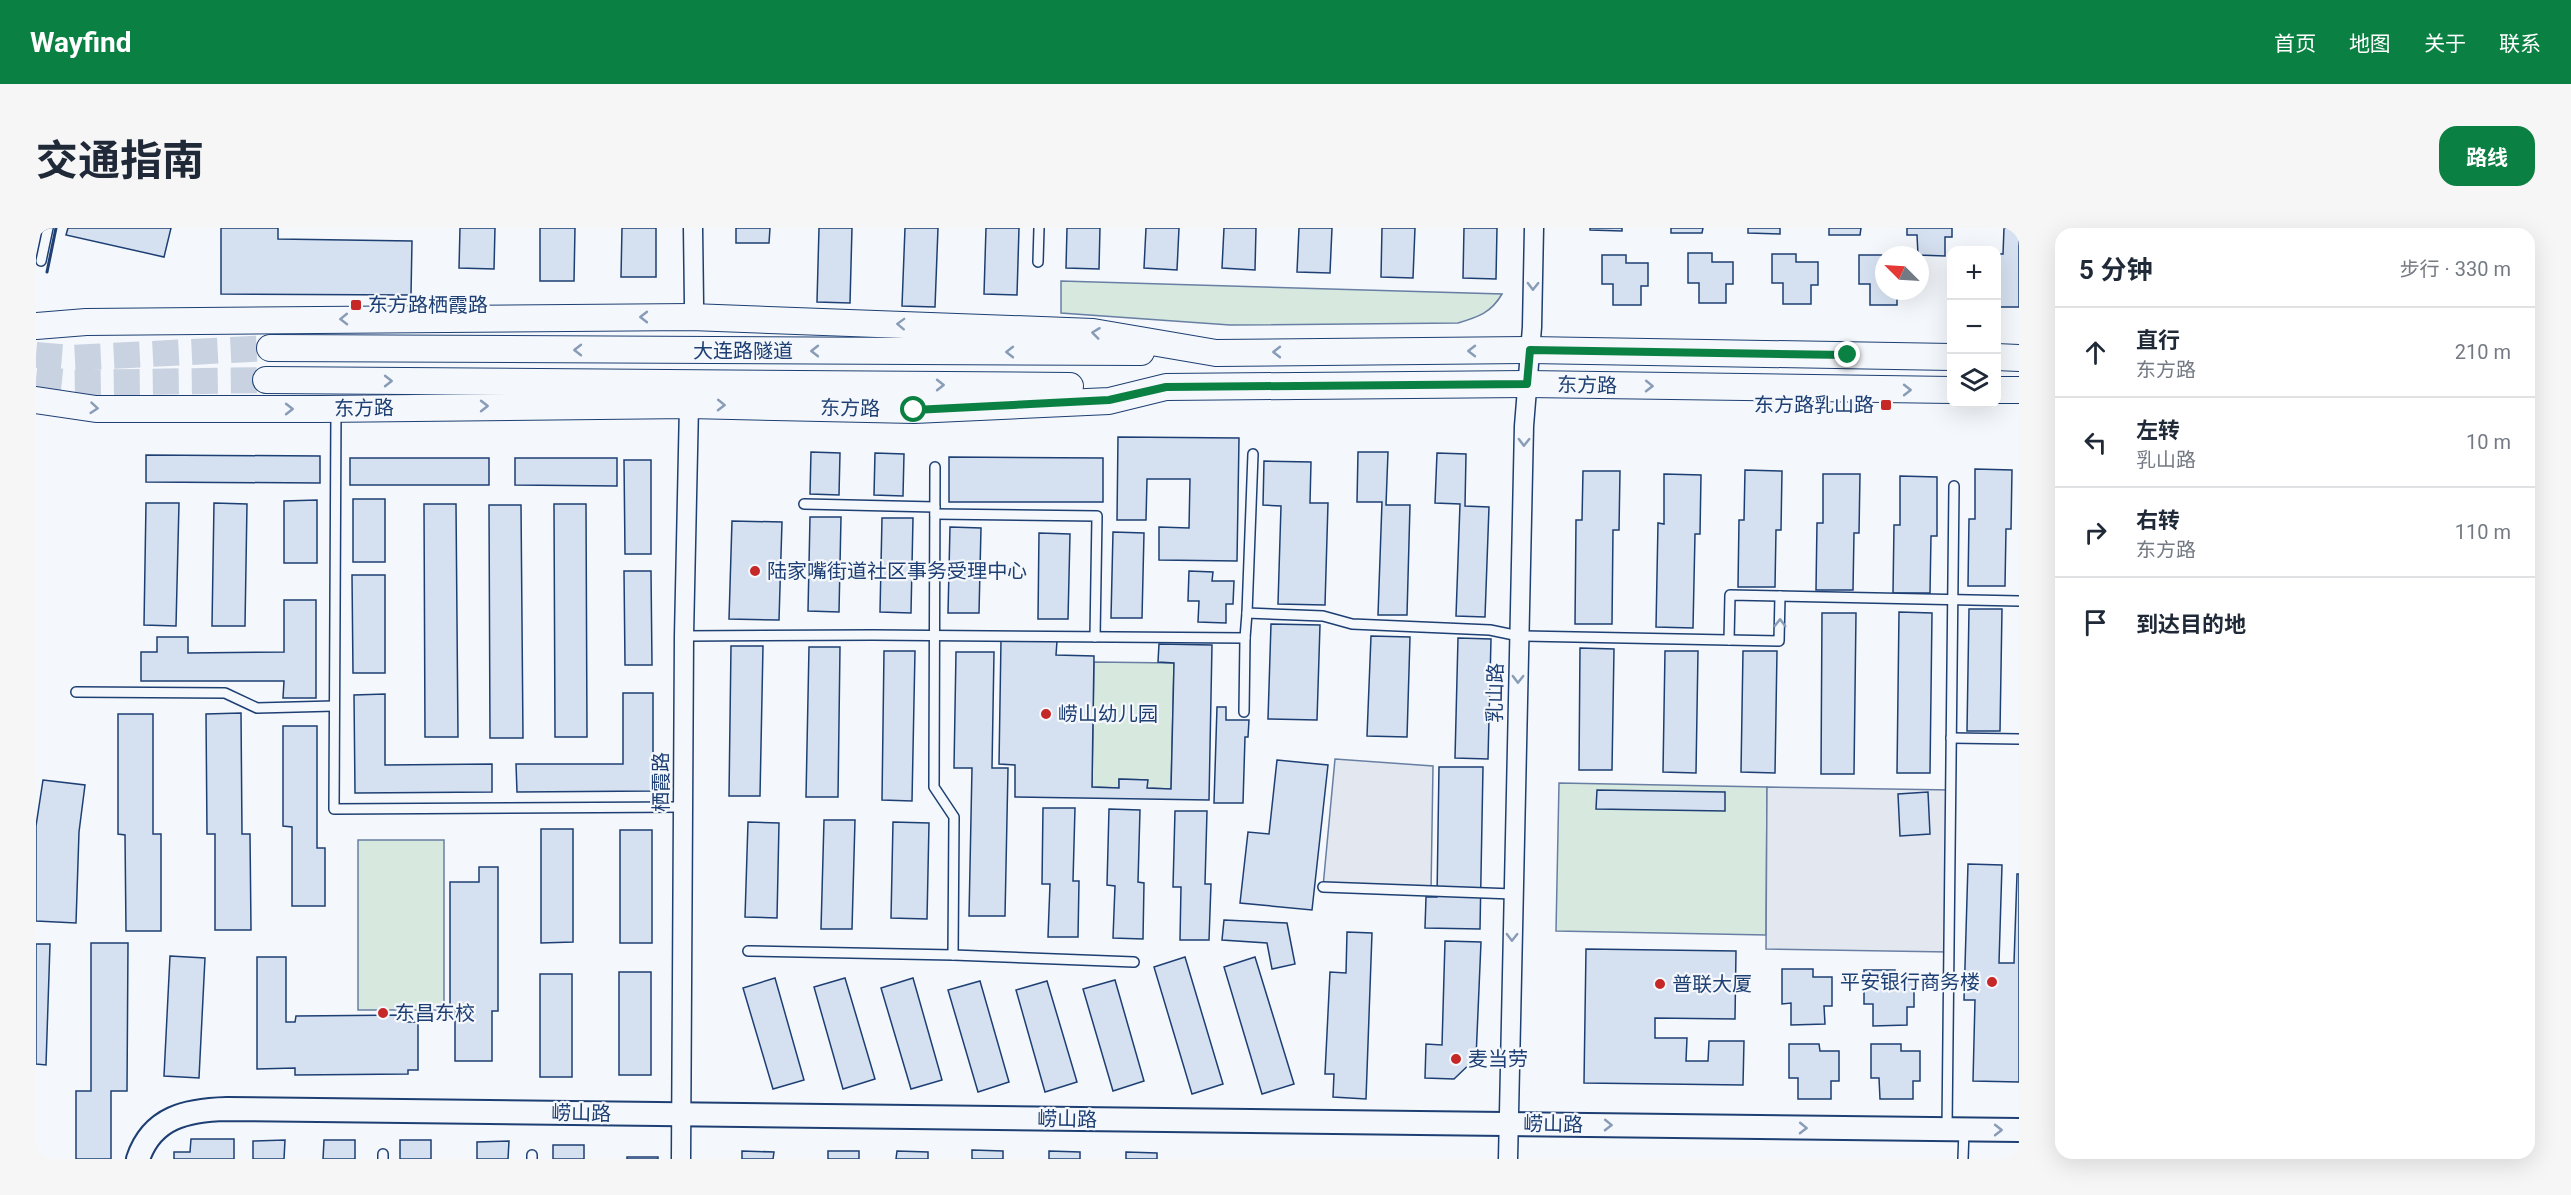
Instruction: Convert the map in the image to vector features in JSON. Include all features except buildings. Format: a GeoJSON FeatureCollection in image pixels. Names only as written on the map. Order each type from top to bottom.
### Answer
{"type":"FeatureCollection","features":[{"type":"Feature","properties":{"kind":"main road","name":"东方路"},"geometry":{"type":"LineString","coordinates":[[36,326],[86,322],[691,317],[1093,332],[1216,353],[1530,350],[1947,357]]}},
{"type":"Feature","properties":{"kind":"main road","name":"大连路隧道"},"geometry":{"type":"LineString","coordinates":[[270,348],[1216,353]]}},
{"type":"Feature","properties":{"kind":"main road"},"geometry":{"type":"LineString","coordinates":[[2001,357],[2019,358]]}},
{"type":"Feature","properties":{"kind":"main road","name":"大连路隧道"},"geometry":{"type":"LineString","coordinates":[[266,380],[1166,387]]}},
{"type":"Feature","properties":{"kind":"main road","name":"东方路"},"geometry":{"type":"LineString","coordinates":[[36,400],[96,409],[689,405],[914,410],[1109,400],[1166,387],[1527,384],[1947,390]]}},
{"type":"Feature","properties":{"kind":"main road"},"geometry":{"type":"LineString","coordinates":[[2001,390],[2019,390]]}},
{"type":"Feature","properties":{"kind":"street"},"geometry":{"type":"LineString","coordinates":[[691,317],[694,304],[693,228]]}},
{"type":"Feature","properties":{"kind":"street","name":"乳山路"},"geometry":{"type":"LineString","coordinates":[[1508,1159],[1519,636],[1534,228]]}},
{"type":"Feature","properties":{"kind":"street","name":"栖霞路"},"geometry":{"type":"LineString","coordinates":[[681,1159],[684,636],[689,405]]}},
{"type":"Feature","properties":{"kind":"street","name":"崂山路"},"geometry":{"type":"LineString","coordinates":[[138,1159],[146,1140],[156,1128],[184,1113],[199,1110],[2019,1130]]}},
{"type":"Feature","properties":{"kind":"lane"},"geometry":{"type":"LineString","coordinates":[[41,261],[48,228]]}},
{"type":"Feature","properties":{"kind":"lane"},"geometry":{"type":"LineString","coordinates":[[1038,262],[1039,228]]}},
{"type":"Feature","properties":{"kind":"lane"},"geometry":{"type":"LineString","coordinates":[[336,408],[334,809],[683,807]]}},
{"type":"Feature","properties":{"kind":"lane"},"geometry":{"type":"LineString","coordinates":[[1244,712],[1253,454]]}},
{"type":"Feature","properties":{"kind":"lane"},"geometry":{"type":"LineString","coordinates":[[935,466],[934,787],[954,817],[953,955]]}},
{"type":"Feature","properties":{"kind":"lane"},"geometry":{"type":"LineString","coordinates":[[1954,486],[1951,738],[1955,1131],[1963,1159]]}},
{"type":"Feature","properties":{"kind":"lane"},"geometry":{"type":"LineString","coordinates":[[804,504],[1097,516],[1095,637]]}},
{"type":"Feature","properties":{"kind":"lane"},"geometry":{"type":"LineString","coordinates":[[1729,640],[1730,595],[2019,601]]}},
{"type":"Feature","properties":{"kind":"lane"},"geometry":{"type":"LineString","coordinates":[[1247,613],[1323,616],[1352,624],[1490,630],[1519,636],[1779,641],[1780,596]]}},
{"type":"Feature","properties":{"kind":"lane"},"geometry":{"type":"LineString","coordinates":[[684,636],[935,635],[1245,638]]}},
{"type":"Feature","properties":{"kind":"lane"},"geometry":{"type":"LineString","coordinates":[[76,692],[225,693],[257,708],[334,706]]}},
{"type":"Feature","properties":{"kind":"lane"},"geometry":{"type":"LineString","coordinates":[[1951,738],[2019,739]]}},
{"type":"Feature","properties":{"kind":"lane"},"geometry":{"type":"LineString","coordinates":[[1323,887],[1513,894]]}},
{"type":"Feature","properties":{"kind":"lane"},"geometry":{"type":"LineString","coordinates":[[748,951],[953,955],[1134,962]]}},
{"type":"Feature","properties":{"kind":"shaded area"},"geometry":{"type":"Polygon","coordinates":[[[1061,281],[1502,294],[1493,306],[1483,313],[1458,323],[1230,325],[1061,313],[1061,281]]]}},
{"type":"Feature","properties":{"kind":"shaded area"},"geometry":{"type":"Polygon","coordinates":[[[1094,662],[1174,663],[1171,789],[1147,788],[1147,780],[1119,779],[1119,788],[1092,787],[1094,662]]]}},
{"type":"Feature","properties":{"kind":"shaded area"},"geometry":{"type":"Polygon","coordinates":[[[1335,759],[1433,766],[1431,892],[1323,887],[1335,759]]]}},
{"type":"Feature","properties":{"kind":"shaded area"},"geometry":{"type":"Polygon","coordinates":[[[1559,783],[1767,787],[1766,935],[1556,931],[1559,783]]]}},
{"type":"Feature","properties":{"kind":"shaded area"},"geometry":{"type":"Polygon","coordinates":[[[1767,787],[1951,790],[1949,952],[1766,949],[1767,787]]]}},
{"type":"Feature","properties":{"kind":"shaded area"},"geometry":{"type":"Polygon","coordinates":[[[358,840],[444,840],[444,1010],[358,1010],[358,840]]]}},
{"type":"Feature","properties":{"kind":"tunnel"},"geometry":{"type":"LineString","coordinates":[[36,355],[71,358],[270,348]]}},
{"type":"Feature","properties":{"kind":"tunnel"},"geometry":{"type":"LineString","coordinates":[[36,379],[73,383],[266,380]]}},
{"type":"Feature","properties":{"kind":"wall"},"geometry":{"type":"LineString","coordinates":[[47,272],[56,228]]}},
{"type":"Feature","properties":{"kind":"place","name":"东方路栖霞路"},"geometry":{"type":"Point","coordinates":[356,305]}},
{"type":"Feature","properties":{"kind":"place","name":"东方路乳山路"},"geometry":{"type":"Point","coordinates":[1886,405]}},
{"type":"Feature","properties":{"kind":"place","name":"陆家嘴街道社区事务受理中心"},"geometry":{"type":"Point","coordinates":[755,571]}},
{"type":"Feature","properties":{"kind":"place","name":"崂山幼儿园"},"geometry":{"type":"Point","coordinates":[1046,714]}},
{"type":"Feature","properties":{"kind":"place","name":"平安银行商务楼"},"geometry":{"type":"Point","coordinates":[1992,982]}},
{"type":"Feature","properties":{"kind":"place","name":"普联大厦"},"geometry":{"type":"Point","coordinates":[1660,984]}},
{"type":"Feature","properties":{"kind":"place","name":"东昌东校"},"geometry":{"type":"Point","coordinates":[383,1013]}},
{"type":"Feature","properties":{"kind":"place","name":"麦当劳"},"geometry":{"type":"Point","coordinates":[1456,1059]}},
{"type":"Feature","properties":{"kind":"route"},"geometry":{"type":"LineString","coordinates":[[914,410],[1109,400],[1166,387],[1527,384],[1530,350],[1848,355]]}}]}
